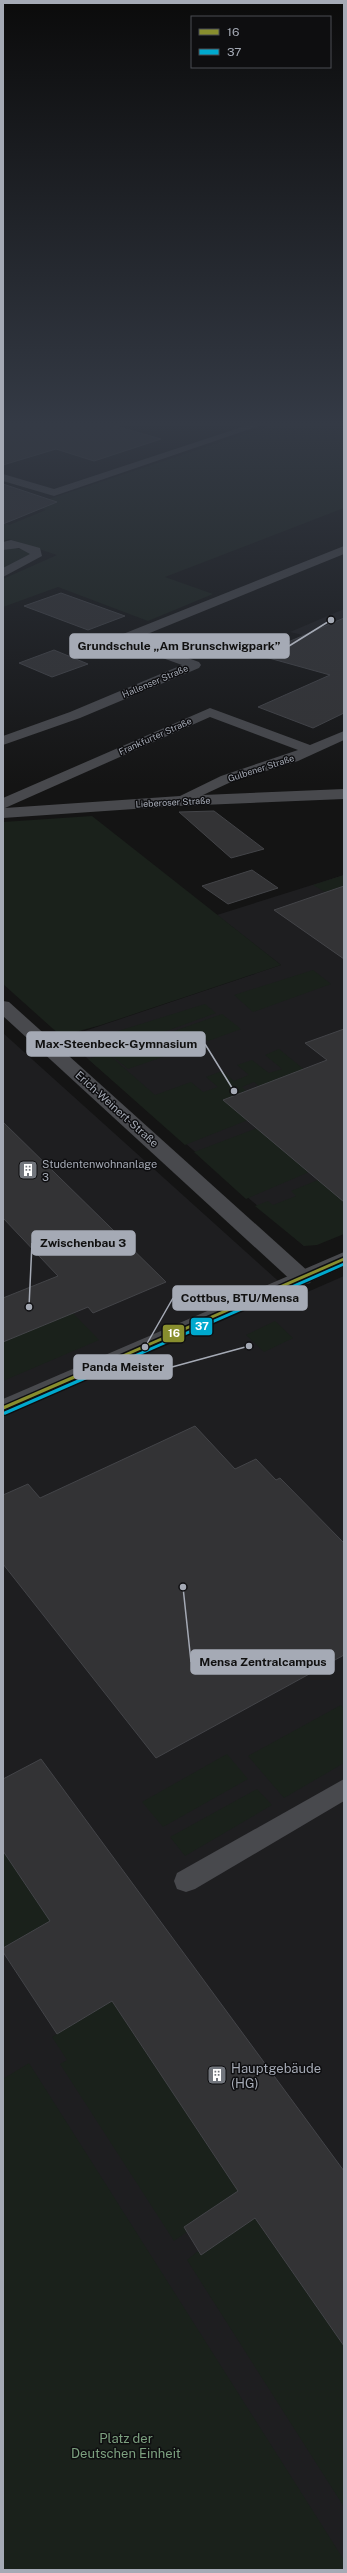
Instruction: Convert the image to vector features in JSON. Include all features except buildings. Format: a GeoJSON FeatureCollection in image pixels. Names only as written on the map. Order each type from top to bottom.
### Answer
{"type":"FeatureCollection","features":[{"type":"Feature","properties":{"kind":"street"},"geometry":{"type":"LineString","coordinates":[[3,573],[36,556],[36,551],[18,545]]}},
{"type":"Feature","properties":{"kind":"street","name":"Hallenser Straße"},"geometry":{"type":"LineString","coordinates":[[3,742],[75,715],[194,665],[123,639],[344,550]]}},
{"type":"Feature","properties":{"kind":"street","name":"Frankfurter Straße"},"geometry":{"type":"LineString","coordinates":[[3,804],[210,712],[310,750]]}},
{"type":"Feature","properties":{"kind":"street","name":"Gulbener Straße"},"geometry":{"type":"LineString","coordinates":[[178,801],[226,779],[310,750],[344,735]]}},
{"type":"Feature","properties":{"kind":"street","name":"Lieberoser Straße"},"geometry":{"type":"LineString","coordinates":[[3,813],[178,801],[344,794]]}},
{"type":"Feature","properties":{"kind":"street","name":"Erich-Weinert-Straße"},"geometry":{"type":"LineString","coordinates":[[3,1006],[302,1278]]}},
{"type":"Feature","properties":{"kind":"street"},"geometry":{"type":"LineString","coordinates":[[3,1408],[344,1259]]}},
{"type":"Feature","properties":{"kind":"street"},"geometry":{"type":"LineString","coordinates":[[186,1881],[344,1789]]}},
{"type":"Feature","properties":{"kind":"shaded area"},"geometry":{"type":"Polygon","coordinates":[[[344,609],[344,645],[290,632],[344,609]]]}},
{"type":"Feature","properties":{"kind":"shaded area"},"geometry":{"type":"Polygon","coordinates":[[[344,875],[344,1229],[304,1246],[64,1038],[281,965],[217,915],[344,875]]]}},
{"type":"Feature","properties":{"kind":"shaded area"},"geometry":{"type":"Polygon","coordinates":[[[3,1033],[296,1297],[344,1276],[344,2570],[3,2570],[3,1033]]]}},
{"type":"Feature","properties":{"kind":"green space"},"geometry":{"type":"Polygon","coordinates":[[[27,545],[248,545],[165,577],[213,594],[148,621],[58,587],[3,607],[3,579],[57,555],[27,545]]]}},
{"type":"Feature","properties":{"kind":"green space"},"geometry":{"type":"Polygon","coordinates":[[[14,548],[26,550],[31,555],[3,570],[3,550],[14,548]]]}},
{"type":"Feature","properties":{"kind":"green space"},"geometry":{"type":"Polygon","coordinates":[[[92,816],[281,965],[101,1025],[61,1036],[3,984],[3,822],[92,816]]]}},
{"type":"Feature","properties":{"kind":"green space"},"geometry":{"type":"Polygon","coordinates":[[[344,875],[344,886],[325,892],[313,885],[344,875]]]}},
{"type":"Feature","properties":{"kind":"green space"},"geometry":{"type":"Polygon","coordinates":[[[313,970],[331,984],[253,1012],[234,995],[313,970]]]}},
{"type":"Feature","properties":{"kind":"green space"},"geometry":{"type":"Polygon","coordinates":[[[205,1004],[216,1013],[114,1050],[99,1037],[205,1004]]]}},
{"type":"Feature","properties":{"kind":"green space"},"geometry":{"type":"Polygon","coordinates":[[[222,1014],[241,1029],[208,1041],[198,1032],[161,1045],[171,1054],[128,1069],[110,1054],[222,1014]]]}},
{"type":"Feature","properties":{"kind":"green space"},"geometry":{"type":"Polygon","coordinates":[[[279,1049],[306,1071],[259,1086],[254,1082],[242,1087],[246,1091],[224,1100],[248,1120],[185,1145],[88,1059],[107,1053],[155,1095],[191,1082],[203,1092],[218,1087],[206,1077],[222,1071],[234,1081],[249,1075],[237,1065],[252,1060],[269,1073],[282,1069],[265,1055],[279,1049]]]}},
{"type":"Feature","properties":{"kind":"green space"},"geometry":{"type":"Polygon","coordinates":[[[257,1128],[309,1172],[246,1199],[194,1152],[257,1128]]]}},
{"type":"Feature","properties":{"kind":"green space"},"geometry":{"type":"Polygon","coordinates":[[[318,1180],[344,1198],[344,1234],[317,1245],[304,1246],[255,1206],[268,1201],[273,1205],[296,1196],[291,1191],[318,1180]]]}},
{"type":"Feature","properties":{"kind":"green space"},"geometry":{"type":"Polygon","coordinates":[[[73,1313],[99,1340],[3,1381],[3,1342],[73,1313]]]}},
{"type":"Feature","properties":{"kind":"green space"},"geometry":{"type":"Polygon","coordinates":[[[275,1321],[293,1338],[264,1352],[246,1335],[275,1321]]]}},
{"type":"Feature","properties":{"kind":"green space"},"geometry":{"type":"Polygon","coordinates":[[[341,1705],[344,1709],[344,1763],[284,1798],[248,1756],[341,1705]]]}},
{"type":"Feature","properties":{"kind":"green space"},"geometry":{"type":"Polygon","coordinates":[[[227,1754],[248,1779],[163,1827],[142,1802],[227,1754]]]}},
{"type":"Feature","properties":{"kind":"green space"},"geometry":{"type":"Polygon","coordinates":[[[257,1789],[272,1805],[185,1856],[170,1837],[257,1789]]]}},
{"type":"Feature","properties":{"kind":"green space"},"geometry":{"type":"Polygon","coordinates":[[[3,1851],[50,1921],[3,1948],[3,1851]]]}},
{"type":"Feature","properties":{"kind":"green space"},"geometry":{"type":"Polygon","coordinates":[[[112,2001],[241,2194],[229,2197],[184,2227],[187,2232],[174,2241],[60,2064],[67,2060],[52,2037],[112,2001]]]}},
{"type":"Feature","properties":{"kind":"green space","name":"Platz der Deutschen Einheit"},"geometry":{"type":"Polygon","coordinates":[[[29,2063],[344,2560],[344,2570],[3,2570],[3,2079],[29,2063]]]}},
{"type":"Feature","properties":{"kind":"green space"},"geometry":{"type":"Polygon","coordinates":[[[252,2214],[344,2346],[344,2507],[187,2260],[198,2251],[201,2255],[247,2223],[252,2214]]]}},
{"type":"Feature","properties":{"kind":"transit line","name":"16"},"geometry":{"type":"LineString","coordinates":[[3,1408],[344,1259]]}},
{"type":"Feature","properties":{"kind":"transit line","name":"37"},"geometry":{"type":"LineString","coordinates":[[5,1413],[344,1264]]}},
{"type":"Feature","properties":{"kind":"place","name":"Grundschule „Am Brunschwigpark”"},"geometry":{"type":"Point","coordinates":[331,620]}},
{"type":"Feature","properties":{"kind":"place","name":"Max-Steenbeck-Gymnasium"},"geometry":{"type":"Point","coordinates":[234,1091]}},
{"type":"Feature","properties":{"kind":"place","name":"Studentenwohnanlage 3"},"geometry":{"type":"Point","coordinates":[28,1170]}},
{"type":"Feature","properties":{"kind":"place","name":"Zwischenbau 3"},"geometry":{"type":"Point","coordinates":[29,1307]}},
{"type":"Feature","properties":{"kind":"place","name":"Panda Meister"},"geometry":{"type":"Point","coordinates":[249,1346]}},
{"type":"Feature","properties":{"kind":"place","name":"Cottbus, BTU/Mensa"},"geometry":{"type":"Point","coordinates":[145,1347]}},
{"type":"Feature","properties":{"kind":"place","name":"Mensa Zentralcampus"},"geometry":{"type":"Point","coordinates":[183,1587]}},
{"type":"Feature","properties":{"kind":"place","name":"Hauptgebäude (HG)"},"geometry":{"type":"Point","coordinates":[217,2075]}}]}
